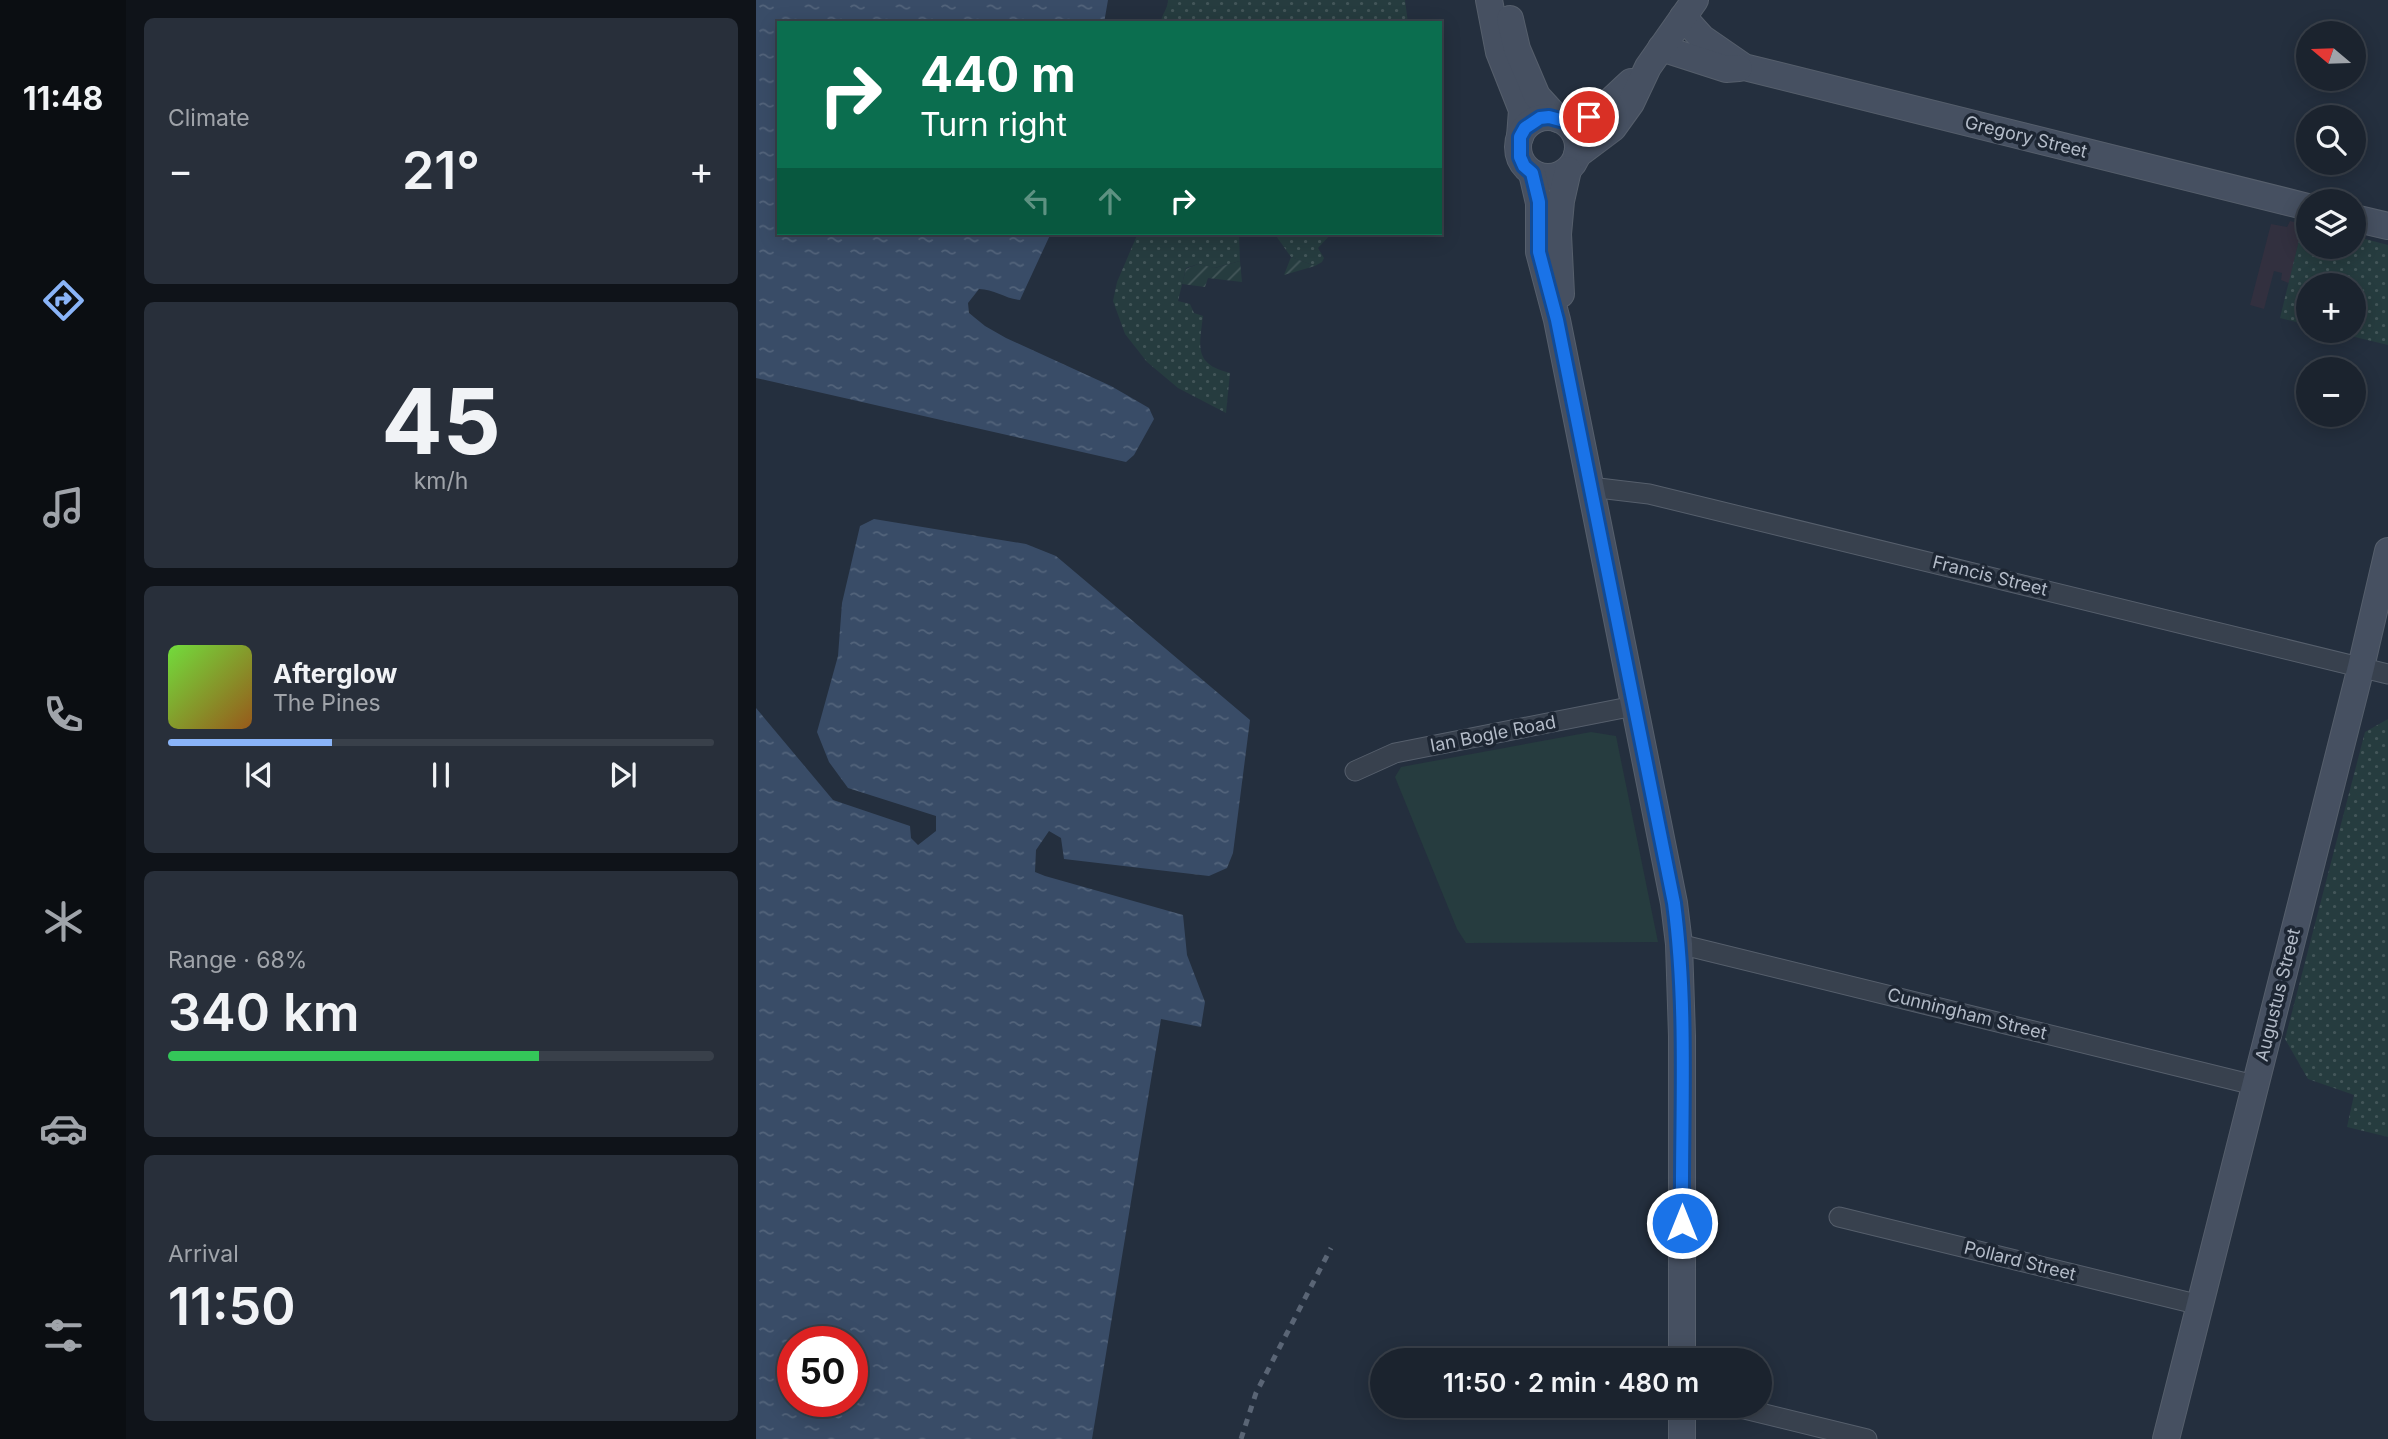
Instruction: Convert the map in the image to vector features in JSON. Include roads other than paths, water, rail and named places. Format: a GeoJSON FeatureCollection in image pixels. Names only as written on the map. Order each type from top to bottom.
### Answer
{"type":"FeatureCollection","features":[{"type":"Feature","properties":{"kind":"street"},"geometry":{"type":"LineString","coordinates":[[1489,0],[1502,60],[1522,110],[1520,157],[1524,166],[1532,173],[1550,177],[1572,163],[1613,128],[1631,103],[1655,57],[1689,9]]}},
{"type":"Feature","properties":{"kind":"street"},"geometry":{"type":"LineString","coordinates":[[1506,0],[1517,49],[1537,96],[1574,132],[1578,147],[1561,201],[1558,234],[1562,287],[1557,320]]}},
{"type":"Feature","properties":{"kind":"street","name":"Gregory Street"},"geometry":{"type":"LineString","coordinates":[[1689,9],[1702,38],[1744,67]]}},
{"type":"Feature","properties":{"kind":"street"},"geometry":{"type":"LineString","coordinates":[[1520,137],[1532,122],[1549,117],[1561,120],[1589,117],[1604,108],[1655,57]]}},
{"type":"Feature","properties":{"kind":"street","name":"Gregory Street"},"geometry":{"type":"LineString","coordinates":[[1655,57],[1726,69],[1744,67],[2296,204]]}},
{"type":"Feature","properties":{"kind":"street"},"geometry":{"type":"LineString","coordinates":[[1532,173],[1539,202],[1539,252],[1557,320],[1674,903],[1679,944],[1682,1036],[1682,1348]]}},
{"type":"Feature","properties":{"kind":"street"},"geometry":{"type":"LineString","coordinates":[[2366,221],[2388,226]]}},
{"type":"Feature","properties":{"kind":"street","name":"Francis Street"},"geometry":{"type":"LineString","coordinates":[[1590,487],[1649,494],[2388,674]]}},
{"type":"Feature","properties":{"kind":"street","name":"Augustus Street"},"geometry":{"type":"LineString","coordinates":[[2166,1439],[2388,551]]}},
{"type":"Feature","properties":{"kind":"street","name":"Ian Bogle Road"},"geometry":{"type":"LineString","coordinates":[[1355,771],[1395,753],[1634,706]]}},
{"type":"Feature","properties":{"kind":"street","name":"Cunningham Street"},"geometry":{"type":"LineString","coordinates":[[1679,944],[2255,1085]]}},
{"type":"Feature","properties":{"kind":"street","name":"Pollard Street"},"geometry":{"type":"LineString","coordinates":[[1839,1217],[2200,1305]]}},
{"type":"Feature","properties":{"kind":"street"},"geometry":{"type":"LineString","coordinates":[[1772,1416],[1867,1439]]}},
{"type":"Feature","properties":{"kind":"street"},"geometry":{"type":"LineString","coordinates":[[1682,1418],[1682,1439]]}},
{"type":"Feature","properties":{"kind":"water"},"geometry":{"type":"Polygon","coordinates":[[[756,0],[1108,0],[1104,21],[777,21],[777,235],[1050,235],[1020,300],[979,289],[968,303],[969,313],[1006,338],[1111,386],[1149,408],[1154,419],[1134,455],[1126,462],[756,378],[756,0]]]}},
{"type":"Feature","properties":{"kind":"water"},"geometry":{"type":"Polygon","coordinates":[[[874,519],[1026,544],[1056,556],[1250,720],[1233,853],[1227,868],[1209,876],[1064,859],[1061,838],[1049,831],[1036,850],[1035,872],[1183,915],[1187,955],[1205,1002],[1201,1027],[1161,1019],[1092,1439],[756,1439],[756,708],[833,800],[910,826],[911,838],[918,845],[936,831],[936,816],[848,788],[829,762],[817,732],[838,656],[842,603],[860,526],[874,519]]]}},
{"type":"Feature","properties":{"kind":"railway"},"geometry":{"type":"LineString","coordinates":[[1241,1439],[1256,1393],[1331,1248]]}}]}
